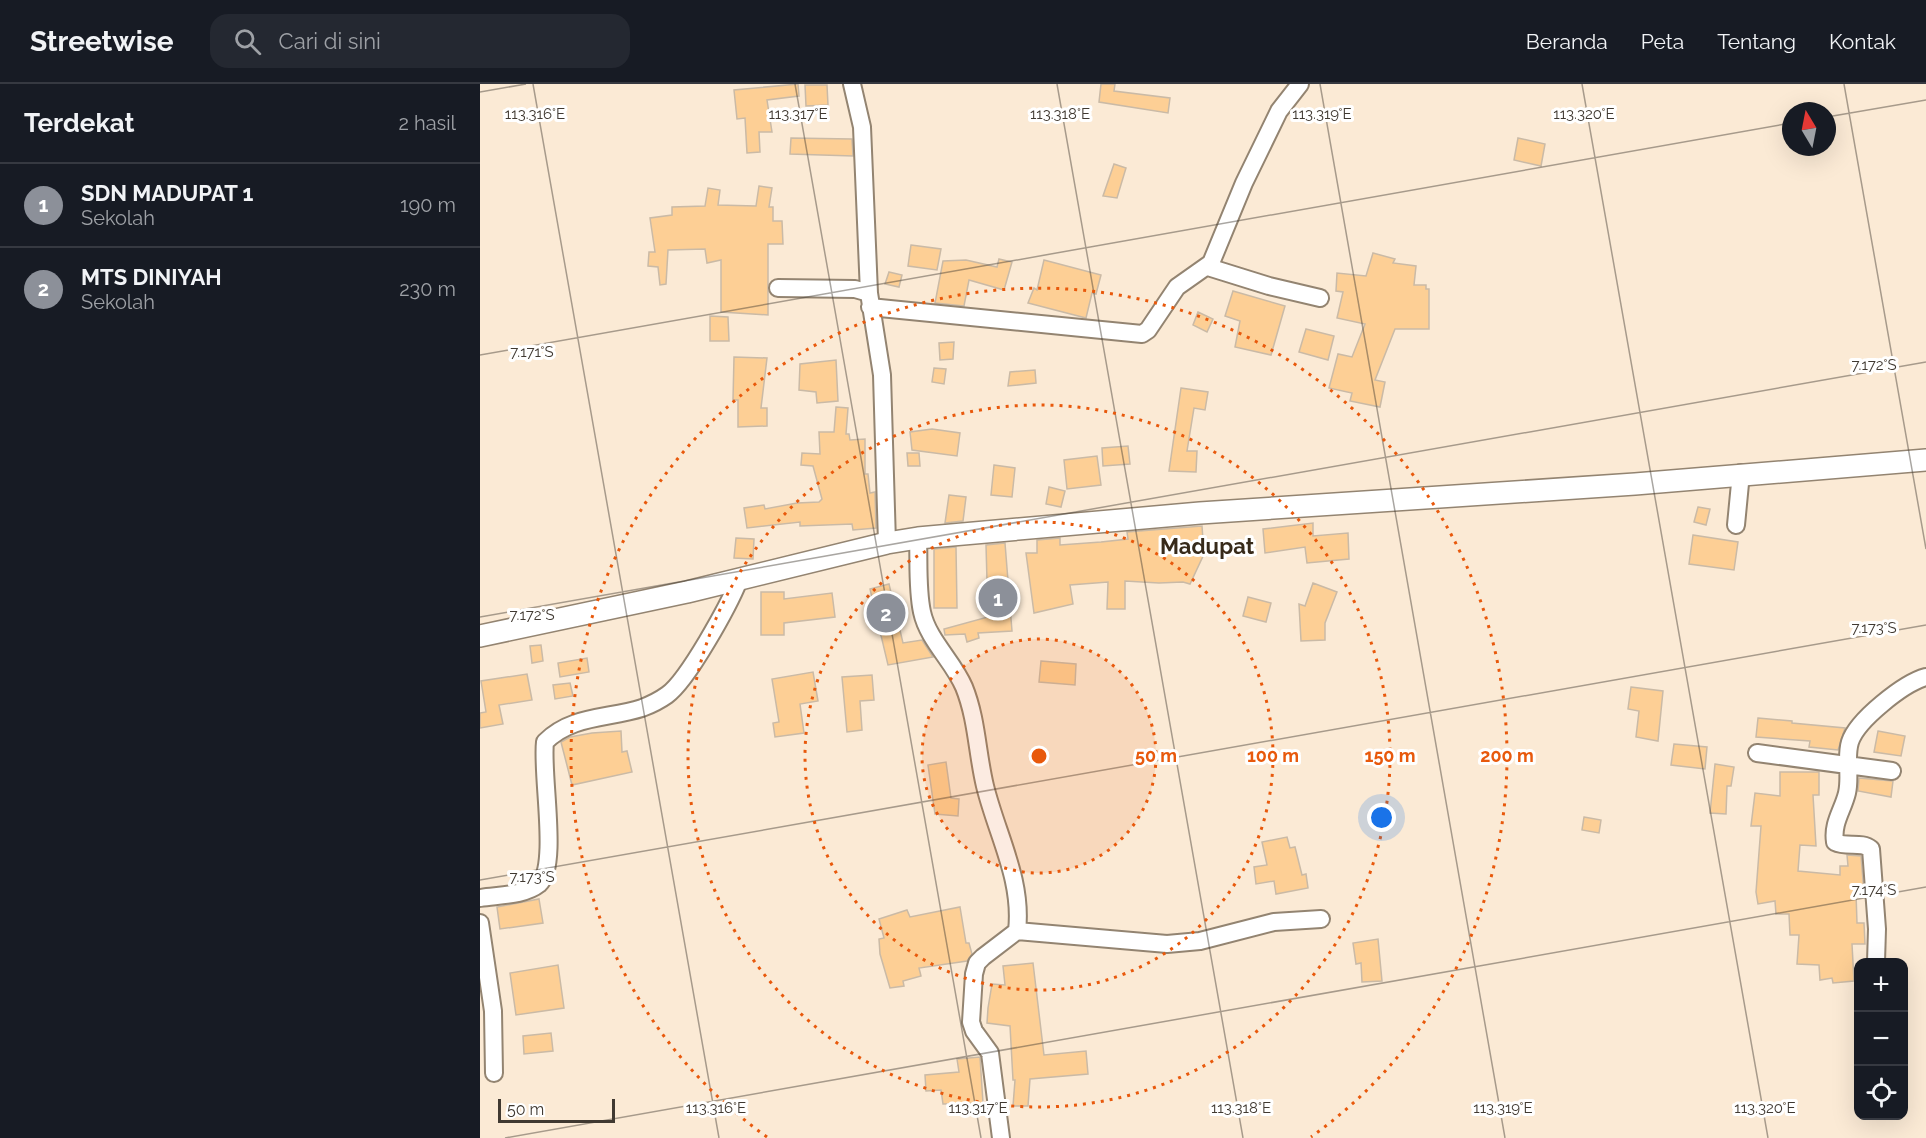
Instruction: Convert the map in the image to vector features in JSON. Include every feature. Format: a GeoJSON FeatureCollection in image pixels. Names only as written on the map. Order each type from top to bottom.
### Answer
{"type":"FeatureCollection","features":[{"type":"Feature","properties":{"kind":"street"},"geometry":{"type":"LineString","coordinates":[[852,84],[862,127],[869,300],[882,375],[887,543]]}},
{"type":"Feature","properties":{"kind":"street"},"geometry":{"type":"LineString","coordinates":[[778,288],[855,289],[869,300],[1136,335],[1148,330],[1178,287],[1208,267],[1216,256],[1244,183],[1279,111],[1300,84]]}},
{"type":"Feature","properties":{"kind":"street"},"geometry":{"type":"LineString","coordinates":[[1208,267],[1320,298]]}},
{"type":"Feature","properties":{"kind":"street"},"geometry":{"type":"LineString","coordinates":[[480,636],[740,580],[887,543],[918,538],[1200,513],[1532,492],[1741,473],[1926,460]]}},
{"type":"Feature","properties":{"kind":"street"},"geometry":{"type":"LineString","coordinates":[[1736,525],[1741,473]]}},
{"type":"Feature","properties":{"kind":"street"},"geometry":{"type":"LineString","coordinates":[[918,538],[922,611],[928,629],[963,685],[972,711],[985,786],[1015,881],[1019,910],[1017,931]]}},
{"type":"Feature","properties":{"kind":"street"},"geometry":{"type":"LineString","coordinates":[[480,898],[526,891],[539,884],[548,871],[550,850],[542,762],[545,742],[566,726],[644,707],[667,695],[682,681],[725,613],[740,580]]}},
{"type":"Feature","properties":{"kind":"street"},"geometry":{"type":"LineString","coordinates":[[1876,958],[1877,929],[1872,849],[1867,846],[1841,845],[1835,842],[1834,835],[1849,783],[1851,740],[1890,695],[1905,684],[1926,677]]}},
{"type":"Feature","properties":{"kind":"street"},"geometry":{"type":"LineString","coordinates":[[1757,753],[1892,771]]}},
{"type":"Feature","properties":{"kind":"street"},"geometry":{"type":"LineString","coordinates":[[1001,1138],[990,1053],[974,1031],[971,1022],[974,974],[977,963],[982,957],[1017,931],[1167,944],[1200,941],[1274,922],[1321,920]]}},
{"type":"Feature","properties":{"kind":"street"},"geometry":{"type":"LineString","coordinates":[[480,923],[494,1011],[494,1073]]}},
{"type":"Feature","properties":{"kind":"building"},"geometry":{"type":"Polygon","coordinates":[[[798,84],[799,96],[767,100],[772,132],[759,132],[760,152],[747,153],[745,118],[737,119],[734,90],[798,84]]]}},
{"type":"Feature","properties":{"kind":"building"},"geometry":{"type":"Polygon","coordinates":[[[1101,84],[1115,84],[1114,91],[1170,98],[1168,113],[1099,102],[1101,84]]]}},
{"type":"Feature","properties":{"kind":"building"},"geometry":{"type":"Polygon","coordinates":[[[805,85],[827,85],[828,105],[806,106],[805,85]]]}},
{"type":"Feature","properties":{"kind":"building"},"geometry":{"type":"Polygon","coordinates":[[[791,138],[852,139],[853,156],[790,154],[791,138]]]}},
{"type":"Feature","properties":{"kind":"building"},"geometry":{"type":"Polygon","coordinates":[[[1518,138],[1545,144],[1541,166],[1514,160],[1518,138]]]}},
{"type":"Feature","properties":{"kind":"building"},"geometry":{"type":"Polygon","coordinates":[[[1114,164],[1126,168],[1117,198],[1103,196],[1114,164]]]}},
{"type":"Feature","properties":{"kind":"building"},"geometry":{"type":"Polygon","coordinates":[[[759,186],[772,188],[769,207],[773,207],[773,221],[782,221],[783,244],[768,244],[768,315],[721,312],[721,260],[707,263],[705,249],[668,250],[666,284],[660,285],[658,267],[648,266],[649,252],[655,252],[650,218],[672,215],[672,207],[705,206],[708,188],[720,190],[718,205],[756,206],[759,186]]]}},
{"type":"Feature","properties":{"kind":"building"},"geometry":{"type":"Polygon","coordinates":[[[911,245],[941,249],[937,270],[908,266],[911,245]]]}},
{"type":"Feature","properties":{"kind":"building"},"geometry":{"type":"Polygon","coordinates":[[[1373,253],[1395,259],[1393,263],[1416,266],[1414,285],[1426,285],[1426,289],[1429,289],[1429,329],[1395,329],[1375,380],[1385,382],[1380,407],[1350,401],[1352,393],[1329,388],[1338,354],[1352,357],[1365,324],[1337,318],[1343,292],[1336,291],[1337,273],[1366,276],[1373,253]]]}},
{"type":"Feature","properties":{"kind":"building"},"geometry":{"type":"Polygon","coordinates":[[[999,259],[1012,262],[1004,290],[969,280],[964,306],[935,303],[943,261],[966,260],[997,267],[999,259]]]}},
{"type":"Feature","properties":{"kind":"building"},"geometry":{"type":"Polygon","coordinates":[[[1044,260],[1101,275],[1096,294],[1092,293],[1086,318],[1028,303],[1034,288],[1037,290],[1044,260]]]}},
{"type":"Feature","properties":{"kind":"building"},"geometry":{"type":"Polygon","coordinates":[[[889,272],[902,275],[899,287],[885,284],[889,272]]]}},
{"type":"Feature","properties":{"kind":"building"},"geometry":{"type":"Polygon","coordinates":[[[1233,291],[1285,306],[1271,355],[1235,347],[1240,321],[1225,316],[1233,291]]]}},
{"type":"Feature","properties":{"kind":"building"},"geometry":{"type":"Polygon","coordinates":[[[1198,312],[1213,319],[1207,332],[1193,325],[1198,312]]]}},
{"type":"Feature","properties":{"kind":"building"},"geometry":{"type":"Polygon","coordinates":[[[710,316],[728,317],[729,341],[710,341],[710,316]]]}},
{"type":"Feature","properties":{"kind":"building"},"geometry":{"type":"Polygon","coordinates":[[[1306,329],[1334,336],[1328,360],[1299,352],[1306,329]]]}},
{"type":"Feature","properties":{"kind":"building"},"geometry":{"type":"Polygon","coordinates":[[[954,342],[953,359],[940,360],[939,343],[954,342]]]}},
{"type":"Feature","properties":{"kind":"building"},"geometry":{"type":"Polygon","coordinates":[[[734,357],[767,358],[761,408],[767,408],[767,426],[738,427],[738,400],[733,400],[734,357]]]}},
{"type":"Feature","properties":{"kind":"building"},"geometry":{"type":"Polygon","coordinates":[[[836,360],[838,401],[817,403],[816,392],[799,390],[800,364],[836,360]]]}},
{"type":"Feature","properties":{"kind":"building"},"geometry":{"type":"Polygon","coordinates":[[[934,368],[946,369],[944,384],[932,382],[934,368]]]}},
{"type":"Feature","properties":{"kind":"building"},"geometry":{"type":"Polygon","coordinates":[[[1035,370],[1036,383],[1008,386],[1010,372],[1035,370]]]}},
{"type":"Feature","properties":{"kind":"building"},"geometry":{"type":"Polygon","coordinates":[[[1181,388],[1208,392],[1205,410],[1194,408],[1187,451],[1197,451],[1196,472],[1169,471],[1181,388]]]}},
{"type":"Feature","properties":{"kind":"building"},"geometry":{"type":"Polygon","coordinates":[[[836,407],[848,408],[846,434],[849,434],[850,440],[865,439],[865,474],[868,474],[870,493],[875,492],[876,528],[853,530],[852,524],[800,526],[800,522],[747,528],[744,508],[764,505],[765,509],[797,503],[819,502],[822,499],[813,466],[801,465],[802,453],[820,454],[819,432],[834,432],[836,407]]]}},
{"type":"Feature","properties":{"kind":"building"},"geometry":{"type":"Polygon","coordinates":[[[932,429],[960,433],[957,456],[912,450],[910,432],[932,429]]]}},
{"type":"Feature","properties":{"kind":"building"},"geometry":{"type":"Polygon","coordinates":[[[1128,446],[1130,464],[1103,466],[1102,448],[1128,446]]]}},
{"type":"Feature","properties":{"kind":"building"},"geometry":{"type":"Polygon","coordinates":[[[907,453],[919,453],[920,466],[908,466],[907,453]]]}},
{"type":"Feature","properties":{"kind":"building"},"geometry":{"type":"Polygon","coordinates":[[[1097,456],[1101,485],[1067,489],[1064,460],[1097,456]]]}},
{"type":"Feature","properties":{"kind":"building"},"geometry":{"type":"Polygon","coordinates":[[[994,465],[1015,468],[1012,497],[991,495],[994,465]]]}},
{"type":"Feature","properties":{"kind":"building"},"geometry":{"type":"Polygon","coordinates":[[[1049,487],[1065,491],[1061,507],[1046,504],[1049,487]]]}},
{"type":"Feature","properties":{"kind":"building"},"geometry":{"type":"Polygon","coordinates":[[[949,495],[966,497],[963,521],[945,523],[949,495]]]}},
{"type":"Feature","properties":{"kind":"building"},"geometry":{"type":"Polygon","coordinates":[[[1698,507],[1710,509],[1706,525],[1694,522],[1698,507]]]}},
{"type":"Feature","properties":{"kind":"building"},"geometry":{"type":"Polygon","coordinates":[[[1313,523],[1313,536],[1348,533],[1349,559],[1307,563],[1305,547],[1265,553],[1263,529],[1313,523]]]}},
{"type":"Feature","properties":{"kind":"building"},"geometry":{"type":"Polygon","coordinates":[[[1202,526],[1204,554],[1190,584],[1125,581],[1125,609],[1107,609],[1108,582],[1070,585],[1073,604],[1034,613],[1026,553],[1037,553],[1037,540],[1060,538],[1060,545],[1101,542],[1128,539],[1127,532],[1202,526]]]}},
{"type":"Feature","properties":{"kind":"building"},"geometry":{"type":"Polygon","coordinates":[[[1693,535],[1738,542],[1734,570],[1689,564],[1693,535]]]}},
{"type":"Feature","properties":{"kind":"building"},"geometry":{"type":"Polygon","coordinates":[[[736,538],[754,539],[753,559],[734,558],[736,538]]]}},
{"type":"Feature","properties":{"kind":"building"},"geometry":{"type":"Polygon","coordinates":[[[1005,543],[1012,631],[978,633],[979,638],[967,642],[965,634],[945,635],[944,629],[988,617],[986,545],[1005,543]]]}},
{"type":"Feature","properties":{"kind":"building"},"geometry":{"type":"Polygon","coordinates":[[[956,547],[957,608],[934,608],[934,549],[956,547]]]}},
{"type":"Feature","properties":{"kind":"building"},"geometry":{"type":"Polygon","coordinates":[[[1313,583],[1337,592],[1325,623],[1325,640],[1301,641],[1299,604],[1305,606],[1313,583]]]}},
{"type":"Feature","properties":{"kind":"building"},"geometry":{"type":"Polygon","coordinates":[[[889,584],[903,643],[922,640],[933,657],[888,665],[870,589],[889,584]]]}},
{"type":"Feature","properties":{"kind":"building"},"geometry":{"type":"Polygon","coordinates":[[[761,592],[784,592],[784,599],[832,593],[835,617],[784,623],[784,635],[761,635],[761,592]]]}},
{"type":"Feature","properties":{"kind":"building"},"geometry":{"type":"Polygon","coordinates":[[[1248,597],[1271,603],[1266,622],[1243,616],[1248,597]]]}},
{"type":"Feature","properties":{"kind":"building"},"geometry":{"type":"Polygon","coordinates":[[[541,645],[543,661],[532,663],[530,646],[541,645]]]}},
{"type":"Feature","properties":{"kind":"building"},"geometry":{"type":"Polygon","coordinates":[[[587,658],[589,672],[560,677],[558,663],[587,658]]]}},
{"type":"Feature","properties":{"kind":"building"},"geometry":{"type":"Polygon","coordinates":[[[1041,661],[1076,664],[1075,685],[1039,682],[1041,661]]]}},
{"type":"Feature","properties":{"kind":"building"},"geometry":{"type":"Polygon","coordinates":[[[813,672],[818,701],[800,704],[804,733],[775,737],[773,723],[779,722],[772,679],[813,672]]]}},
{"type":"Feature","properties":{"kind":"building"},"geometry":{"type":"Polygon","coordinates":[[[527,674],[532,700],[499,705],[503,724],[480,728],[480,713],[486,712],[481,681],[527,674]]]}},
{"type":"Feature","properties":{"kind":"building"},"geometry":{"type":"Polygon","coordinates":[[[872,675],[874,700],[860,701],[862,730],[847,732],[842,677],[872,675]]]}},
{"type":"Feature","properties":{"kind":"building"},"geometry":{"type":"Polygon","coordinates":[[[570,683],[573,696],[555,699],[553,685],[570,683]]]}},
{"type":"Feature","properties":{"kind":"building"},"geometry":{"type":"Polygon","coordinates":[[[1631,687],[1663,691],[1658,741],[1636,737],[1639,711],[1628,709],[1631,687]]]}},
{"type":"Feature","properties":{"kind":"building"},"geometry":{"type":"Polygon","coordinates":[[[1758,718],[1845,728],[1838,750],[1809,747],[1810,741],[1756,737],[1758,718]]]}},
{"type":"Feature","properties":{"kind":"building"},"geometry":{"type":"Polygon","coordinates":[[[621,731],[622,752],[627,751],[632,772],[572,785],[561,742],[570,737],[621,731]]]}},
{"type":"Feature","properties":{"kind":"building"},"geometry":{"type":"Polygon","coordinates":[[[1878,731],[1905,736],[1901,756],[1874,752],[1878,731]]]}},
{"type":"Feature","properties":{"kind":"building"},"geometry":{"type":"Polygon","coordinates":[[[1674,744],[1707,747],[1705,769],[1671,765],[1674,744]]]}},
{"type":"Feature","properties":{"kind":"building"},"geometry":{"type":"Polygon","coordinates":[[[946,762],[951,798],[959,799],[958,816],[935,814],[928,765],[946,762]]]}},
{"type":"Feature","properties":{"kind":"building"},"geometry":{"type":"Polygon","coordinates":[[[1715,764],[1734,767],[1731,786],[1727,786],[1726,814],[1710,813],[1715,764]]]}},
{"type":"Feature","properties":{"kind":"building"},"geometry":{"type":"Polygon","coordinates":[[[1780,772],[1819,772],[1819,795],[1813,795],[1816,846],[1800,845],[1798,871],[1840,875],[1840,866],[1848,866],[1847,855],[1861,856],[1864,893],[1856,893],[1857,923],[1864,923],[1865,944],[1852,944],[1854,981],[1833,983],[1832,978],[1820,980],[1819,965],[1797,964],[1799,935],[1790,935],[1789,914],[1776,914],[1775,901],[1758,904],[1756,892],[1761,826],[1751,826],[1755,793],[1780,796],[1780,772]]]}},
{"type":"Feature","properties":{"kind":"building"},"geometry":{"type":"Polygon","coordinates":[[[1859,778],[1893,781],[1891,797],[1858,791],[1859,778]]]}},
{"type":"Feature","properties":{"kind":"building"},"geometry":{"type":"Polygon","coordinates":[[[1584,817],[1601,820],[1599,833],[1582,830],[1584,817]]]}},
{"type":"Feature","properties":{"kind":"building"},"geometry":{"type":"Polygon","coordinates":[[[1287,837],[1290,848],[1295,847],[1302,875],[1306,874],[1308,888],[1276,894],[1274,881],[1256,884],[1254,867],[1267,865],[1262,842],[1287,837]]]}},
{"type":"Feature","properties":{"kind":"building"},"geometry":{"type":"Polygon","coordinates":[[[539,899],[543,923],[500,929],[497,907],[539,899]]]}},
{"type":"Feature","properties":{"kind":"building"},"geometry":{"type":"Polygon","coordinates":[[[960,907],[966,943],[969,943],[972,954],[967,961],[919,968],[921,976],[903,981],[904,986],[890,988],[880,954],[879,939],[884,938],[879,919],[907,910],[910,917],[960,907]]]}},
{"type":"Feature","properties":{"kind":"building"},"geometry":{"type":"Polygon","coordinates":[[[1378,939],[1382,981],[1362,982],[1361,963],[1356,964],[1353,943],[1378,939]]]}},
{"type":"Feature","properties":{"kind":"building"},"geometry":{"type":"Polygon","coordinates":[[[1033,963],[1044,1055],[1086,1051],[1088,1074],[1030,1079],[1028,1106],[1013,1106],[1015,1080],[1013,1080],[1010,1026],[987,1023],[988,1008],[992,984],[1005,985],[1003,966],[1033,963]]]}},
{"type":"Feature","properties":{"kind":"building"},"geometry":{"type":"Polygon","coordinates":[[[558,965],[564,1008],[516,1015],[510,973],[558,965]]]}},
{"type":"Feature","properties":{"kind":"building"},"geometry":{"type":"Polygon","coordinates":[[[551,1033],[553,1051],[524,1054],[523,1036],[551,1033]]]}},
{"type":"Feature","properties":{"kind":"building"},"geometry":{"type":"Polygon","coordinates":[[[980,1057],[983,1103],[943,1104],[941,1090],[926,1091],[925,1075],[959,1072],[957,1059],[980,1057]]]}},
{"type":"Feature","properties":{"kind":"place","name":"SDN MADUPAT 1"},"geometry":{"type":"Point","coordinates":[998,598]}},
{"type":"Feature","properties":{"kind":"place","name":"MTS DINIYAH"},"geometry":{"type":"Point","coordinates":[886,613]}},
{"type":"Feature","properties":{"kind":"district","name":"Madupat"},"geometry":{"type":"Point","coordinates":[1207,546]}}]}
